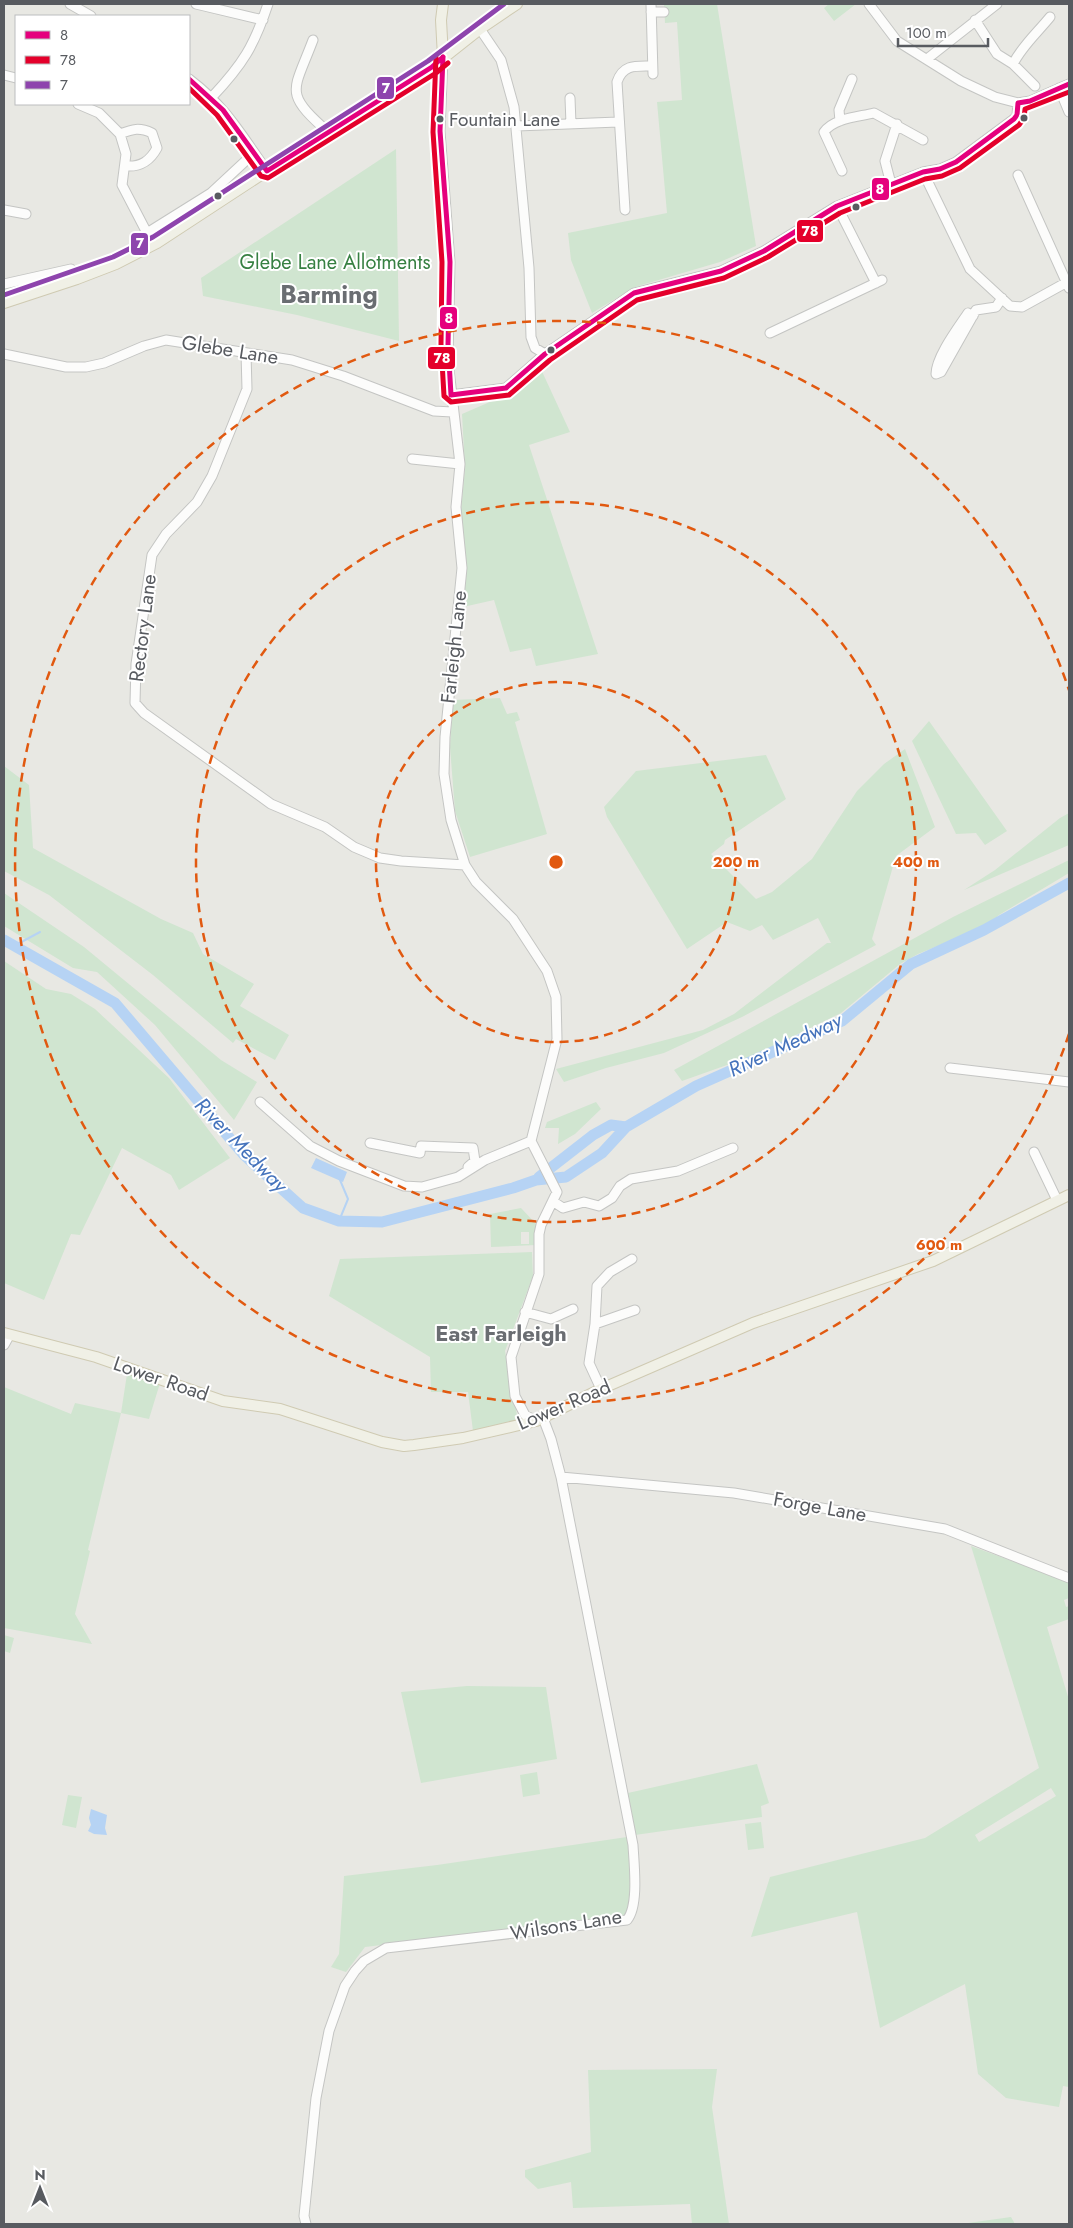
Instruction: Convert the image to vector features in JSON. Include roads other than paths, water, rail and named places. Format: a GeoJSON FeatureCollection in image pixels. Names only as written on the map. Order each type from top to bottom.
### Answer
{"type":"FeatureCollection","features":[{"type":"Feature","properties":{"kind":"main road"},"geometry":{"type":"LineString","coordinates":[[443,4],[441,20],[443,57]]}},
{"type":"Feature","properties":{"kind":"main road"},"geometry":{"type":"LineString","coordinates":[[4,303],[78,279],[116,264],[157,243],[432,67],[480,29],[517,4]]}},
{"type":"Feature","properties":{"kind":"main road","name":"Lower Road"},"geometry":{"type":"LineString","coordinates":[[5,1338],[96,1357],[223,1401],[280,1409],[396,1445],[414,1446],[463,1438],[539,1420],[600,1389],[753,1323],[933,1261],[1069,1194]]}},
{"type":"Feature","properties":{"kind":"street"},"geometry":{"type":"LineString","coordinates":[[70,4],[89,15]]}},
{"type":"Feature","properties":{"kind":"street"},"geometry":{"type":"LineString","coordinates":[[196,4],[263,20]]}},
{"type":"Feature","properties":{"kind":"street"},"geometry":{"type":"LineString","coordinates":[[212,97],[232,76],[250,52],[268,4]]}},
{"type":"Feature","properties":{"kind":"street"},"geometry":{"type":"LineString","coordinates":[[870,4],[896,41],[961,81],[1007,102],[1030,101],[1069,84]]}},
{"type":"Feature","properties":{"kind":"street"},"geometry":{"type":"LineString","coordinates":[[928,59],[975,20],[998,4]]}},
{"type":"Feature","properties":{"kind":"street"},"geometry":{"type":"LineString","coordinates":[[625,210],[617,82],[619,74],[630,66],[653,70],[651,8],[664,12]]}},
{"type":"Feature","properties":{"kind":"street"},"geometry":{"type":"LineString","coordinates":[[1013,64],[1020,49],[1035,37],[1050,17]]}},
{"type":"Feature","properties":{"kind":"street"},"geometry":{"type":"LineString","coordinates":[[975,20],[997,54],[1013,64],[1035,86]]}},
{"type":"Feature","properties":{"kind":"street"},"geometry":{"type":"LineString","coordinates":[[480,29],[501,60],[514,106],[529,268],[531,336],[535,348],[545,354]]}},
{"type":"Feature","properties":{"kind":"street"},"geometry":{"type":"LineString","coordinates":[[313,48],[295,85],[297,99],[306,112],[329,133]]}},
{"type":"Feature","properties":{"kind":"street","name":"Farleigh Lane"},"geometry":{"type":"LineString","coordinates":[[443,57],[440,131],[450,262],[448,344],[450,395],[460,464],[456,507],[462,568],[444,756],[449,813],[464,865],[476,882],[513,919],[547,971],[556,997],[557,1039],[532,1141]]}},
{"type":"Feature","properties":{"kind":"street"},"geometry":{"type":"LineString","coordinates":[[840,121],[839,110],[852,79]]}},
{"type":"Feature","properties":{"kind":"street"},"geometry":{"type":"LineString","coordinates":[[190,80],[212,97],[228,114],[267,171]]}},
{"type":"Feature","properties":{"kind":"street"},"geometry":{"type":"LineString","coordinates":[[1059,88],[1069,112]]}},
{"type":"Feature","properties":{"kind":"street"},"geometry":{"type":"LineString","coordinates":[[570,98],[571,124]]}},
{"type":"Feature","properties":{"kind":"street"},"geometry":{"type":"LineString","coordinates":[[450,395],[506,388],[545,354],[634,293],[721,270],[764,251],[837,206],[923,172],[940,169],[956,162],[1014,119],[1017,115],[1018,103]]}},
{"type":"Feature","properties":{"kind":"street"},"geometry":{"type":"LineString","coordinates":[[80,105],[99,113],[120,134],[124,143],[126,166],[122,185],[147,233],[211,192],[254,153]]}},
{"type":"Feature","properties":{"kind":"street"},"geometry":{"type":"LineString","coordinates":[[842,171],[824,132],[828,127],[840,121],[874,113],[923,140]]}},
{"type":"Feature","properties":{"kind":"street"},"geometry":{"type":"LineString","coordinates":[[517,126],[618,122]]}},
{"type":"Feature","properties":{"kind":"street"},"geometry":{"type":"LineString","coordinates":[[891,184],[885,161],[897,124]]}},
{"type":"Feature","properties":{"kind":"street"},"geometry":{"type":"LineString","coordinates":[[120,134],[137,128],[144,129],[152,133],[157,148],[147,162],[135,166],[126,166]]}},
{"type":"Feature","properties":{"kind":"street"},"geometry":{"type":"LineString","coordinates":[[923,172],[970,269],[1010,306],[1022,307],[1068,283],[1018,175]]}},
{"type":"Feature","properties":{"kind":"street"},"geometry":{"type":"LineString","coordinates":[[770,333],[782,332],[879,281],[837,206]]}},
{"type":"Feature","properties":{"kind":"street"},"geometry":{"type":"LineString","coordinates":[[4,210],[26,214]]}},
{"type":"Feature","properties":{"kind":"street"},"geometry":{"type":"LineString","coordinates":[[4,284],[71,268],[78,279]]}},
{"type":"Feature","properties":{"kind":"street"},"geometry":{"type":"LineString","coordinates":[[957,338],[976,310],[996,307],[1002,298]]}},
{"type":"Feature","properties":{"kind":"street","name":"Glebe Lane"},"geometry":{"type":"LineString","coordinates":[[4,354],[66,367],[86,367],[104,363],[144,346],[166,340],[292,360],[343,376],[434,411],[452,412]]}},
{"type":"Feature","properties":{"kind":"street","name":"Rectory Lane"},"geometry":{"type":"LineString","coordinates":[[246,353],[247,389],[212,476],[197,502],[166,534],[152,555],[136,664],[135,703],[144,713],[271,804],[325,827],[354,847],[380,858],[464,865]]}},
{"type":"Feature","properties":{"kind":"street"},"geometry":{"type":"LineString","coordinates":[[412,459],[460,464]]}},
{"type":"Feature","properties":{"kind":"street"},"geometry":{"type":"LineString","coordinates":[[950,1068],[1069,1082]]}},
{"type":"Feature","properties":{"kind":"street"},"geometry":{"type":"LineString","coordinates":[[260,1102],[310,1146],[339,1161],[404,1186],[422,1187],[458,1177],[488,1159],[532,1141],[552,1181],[555,1199],[563,1208],[584,1202],[600,1206],[612,1198],[620,1186],[631,1179],[678,1171],[733,1148]]}},
{"type":"Feature","properties":{"kind":"street"},"geometry":{"type":"LineString","coordinates":[[370,1143],[420,1153],[421,1146],[473,1148],[475,1161],[473,1164],[456,1172],[458,1177]]}},
{"type":"Feature","properties":{"kind":"street"},"geometry":{"type":"LineString","coordinates":[[1034,1152],[1057,1200]]}},
{"type":"Feature","properties":{"kind":"street"},"geometry":{"type":"LineString","coordinates":[[539,1420],[529,1418],[521,1408],[514,1388],[511,1356],[539,1274],[538,1234],[555,1199]]}},
{"type":"Feature","properties":{"kind":"street"},"geometry":{"type":"LineString","coordinates":[[600,1389],[590,1362],[597,1286],[610,1272],[632,1259]]}},
{"type":"Feature","properties":{"kind":"street"},"geometry":{"type":"LineString","coordinates":[[595,1324],[625,1319],[635,1310]]}},
{"type":"Feature","properties":{"kind":"street"},"geometry":{"type":"LineString","coordinates":[[525,1312],[551,1319],[569,1314]]}},
{"type":"Feature","properties":{"kind":"street"},"geometry":{"type":"LineString","coordinates":[[515,1427],[521,1408]]}},
{"type":"Feature","properties":{"kind":"street","name":"Wilsons Lane"},"geometry":{"type":"LineString","coordinates":[[306,2224],[304,2216],[316,2098],[329,2031],[345,1986],[364,1960],[386,1948],[580,1927],[627,1920],[632,1914],[634,1886],[633,1845],[561,1478],[551,1439],[539,1420]]}},
{"type":"Feature","properties":{"kind":"street","name":"Forge Lane"},"geometry":{"type":"LineString","coordinates":[[561,1478],[734,1493],[945,1529],[1069,1578]]}},
{"type":"Feature","properties":{"kind":"water"},"geometry":{"type":"Polygon","coordinates":[[[316,1158],[347,1172],[343,1182],[311,1168],[316,1158]]]}},
{"type":"Feature","properties":{"kind":"water"},"geometry":{"type":"Polygon","coordinates":[[[91,1809],[107,1815],[105,1828],[107,1835],[94,1834],[88,1831],[91,1825],[89,1818],[91,1809]]]}},
{"type":"Feature","properties":{"kind":"waterway","name":"River Medway"},"geometry":{"type":"LineString","coordinates":[[4,940],[115,1003],[244,1155],[303,1208],[339,1221],[382,1222],[513,1188],[536,1180],[566,1177],[602,1153],[626,1127],[696,1086],[842,1021],[911,964],[984,930],[1069,883]]}},
{"type":"Feature","properties":{"kind":"waterway"},"geometry":{"type":"LineString","coordinates":[[14,946],[40,932]]}},
{"type":"Feature","properties":{"kind":"waterway","name":"River Medway"},"geometry":{"type":"LineString","coordinates":[[539,1177],[593,1135],[611,1125],[626,1127]]}},
{"type":"Feature","properties":{"kind":"waterway"},"geometry":{"type":"LineString","coordinates":[[339,1221],[348,1199],[340,1180]]}},
{"type":"Feature","properties":{"kind":"place","name":"Fountain Lane"},"geometry":{"type":"Point","coordinates":[440,119]}},
{"type":"Feature","properties":{"kind":"district","name":"Barming"},"geometry":{"type":"Point","coordinates":[329,294]}},
{"type":"Feature","properties":{"kind":"district","name":"East Farleigh"},"geometry":{"type":"Point","coordinates":[501,1333]}},
{"type":"Feature","properties":{"kind":"park label","name":"Glebe Lane Allotments"},"geometry":{"type":"Point","coordinates":[335,262]}}]}
